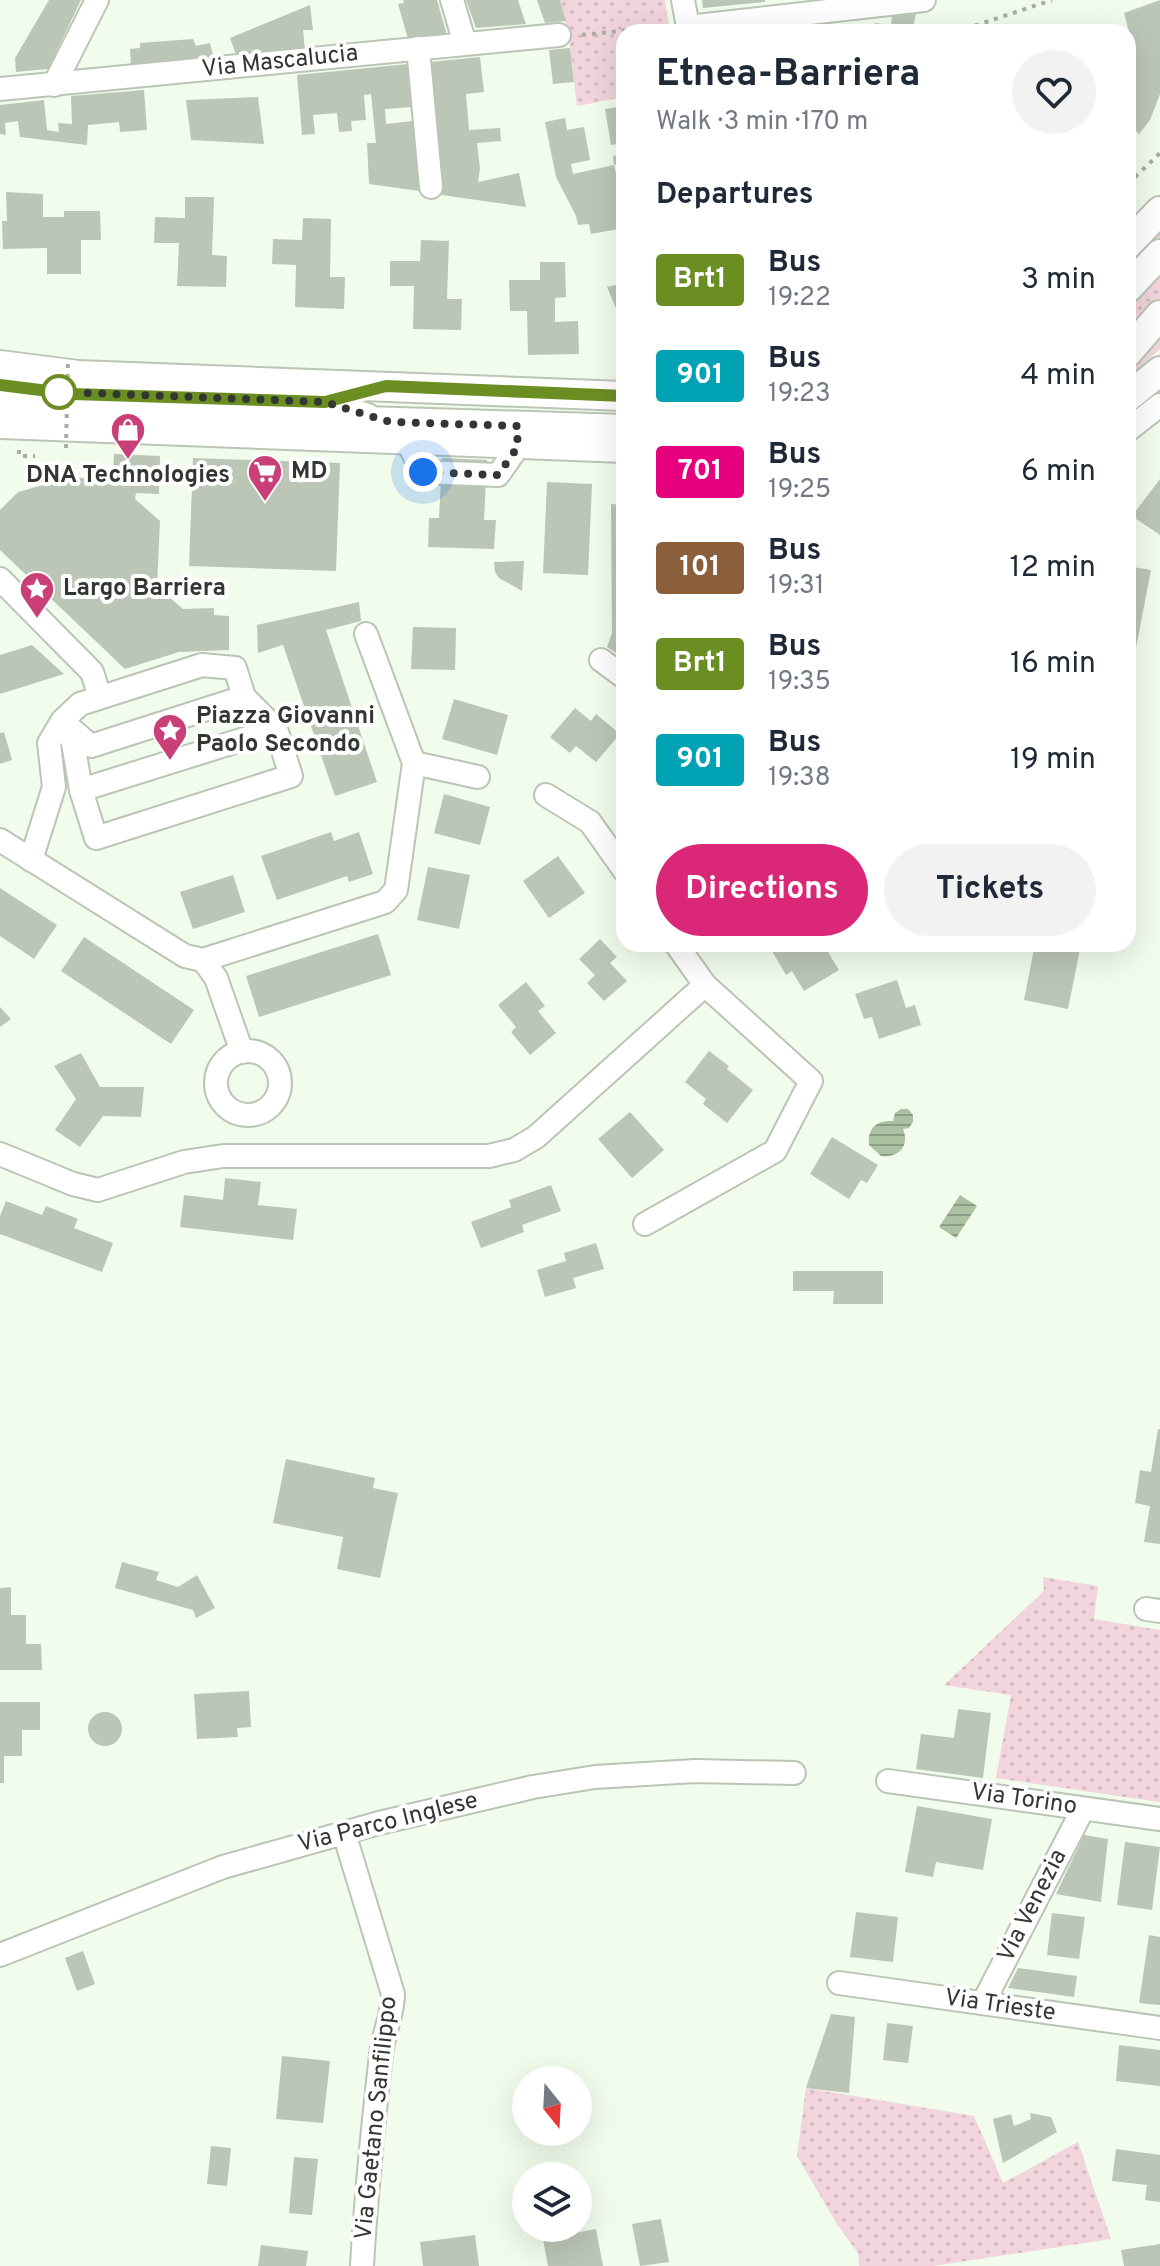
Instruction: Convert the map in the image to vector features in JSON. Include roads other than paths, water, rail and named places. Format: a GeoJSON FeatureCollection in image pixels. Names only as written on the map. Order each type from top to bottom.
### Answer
{"type":"FeatureCollection","features":[{"type":"Feature","properties":{"kind":"main road"},"geometry":{"type":"LineString","coordinates":[[1136,236],[1160,211]]}},
{"type":"Feature","properties":{"kind":"main road"},"geometry":{"type":"LineString","coordinates":[[1136,280],[1160,254]]}},
{"type":"Feature","properties":{"kind":"main road"},"geometry":{"type":"LineString","coordinates":[[1136,343],[1160,315]]}},
{"type":"Feature","properties":{"kind":"main road"},"geometry":{"type":"LineString","coordinates":[[0,365],[78,375],[616,396]]}},
{"type":"Feature","properties":{"kind":"main road"},"geometry":{"type":"LineString","coordinates":[[1136,390],[1160,371]]}},
{"type":"Feature","properties":{"kind":"main road"},"geometry":{"type":"LineString","coordinates":[[0,406],[399,433],[518,437],[616,430]]}},
{"type":"Feature","properties":{"kind":"street"},"geometry":{"type":"LineString","coordinates":[[54,85],[97,0]]}},
{"type":"Feature","properties":{"kind":"street"},"geometry":{"type":"LineString","coordinates":[[452,0],[465,44]]}},
{"type":"Feature","properties":{"kind":"street"},"geometry":{"type":"LineString","coordinates":[[683,0],[683,24]]}},
{"type":"Feature","properties":{"kind":"street"},"geometry":{"type":"LineString","coordinates":[[717,24],[924,0]]}},
{"type":"Feature","properties":{"kind":"street","name":"Via Mascalucia"},"geometry":{"type":"LineString","coordinates":[[0,89],[559,35]]}},
{"type":"Feature","properties":{"kind":"street"},"geometry":{"type":"LineString","coordinates":[[418,48],[431,187]]}},
{"type":"Feature","properties":{"kind":"street"},"geometry":{"type":"LineString","coordinates":[[0,385],[72,394],[325,402],[386,386]]}},
{"type":"Feature","properties":{"kind":"street"},"geometry":{"type":"LineString","coordinates":[[325,402],[399,433],[423,472],[498,475],[518,437],[616,450]]}},
{"type":"Feature","properties":{"kind":"street"},"geometry":{"type":"LineString","coordinates":[[1136,424],[1160,405]]}},
{"type":"Feature","properties":{"kind":"street"},"geometry":{"type":"LineString","coordinates":[[0,427],[399,433]]}},
{"type":"Feature","properties":{"kind":"street"},"geometry":{"type":"LineString","coordinates":[[3,581],[92,672],[100,697]]}},
{"type":"Feature","properties":{"kind":"street"},"geometry":{"type":"LineString","coordinates":[[0,840],[185,956],[203,960],[385,902],[396,890],[414,763],[366,634]]}},
{"type":"Feature","properties":{"kind":"street"},"geometry":{"type":"LineString","coordinates":[[601,660],[616,671]]}},
{"type":"Feature","properties":{"kind":"street"},"geometry":{"type":"LineString","coordinates":[[31,860],[54,787],[49,743],[66,726],[80,704],[100,697],[202,665],[235,668],[244,697],[276,729],[291,776],[96,838],[66,726]]}},
{"type":"Feature","properties":{"kind":"street"},"geometry":{"type":"LineString","coordinates":[[91,746],[244,697]]}},
{"type":"Feature","properties":{"kind":"street"},"geometry":{"type":"LineString","coordinates":[[66,726],[91,746],[104,783]]}},
{"type":"Feature","properties":{"kind":"street"},"geometry":{"type":"LineString","coordinates":[[81,790],[276,729]]}},
{"type":"Feature","properties":{"kind":"street"},"geometry":{"type":"LineString","coordinates":[[414,763],[478,777]]}},
{"type":"Feature","properties":{"kind":"street"},"geometry":{"type":"LineString","coordinates":[[546,795],[590,822],[616,859]]}},
{"type":"Feature","properties":{"kind":"street"},"geometry":{"type":"LineString","coordinates":[[645,1224],[775,1151],[811,1081],[705,985],[682,952]]}},
{"type":"Feature","properties":{"kind":"street"},"geometry":{"type":"LineString","coordinates":[[203,960],[216,978],[242,1052]]}},
{"type":"Feature","properties":{"kind":"street"},"geometry":{"type":"LineString","coordinates":[[0,1154],[73,1184],[98,1190],[184,1162],[223,1156],[489,1156],[514,1150],[536,1137],[705,985]]}},
{"type":"Feature","properties":{"kind":"street","name":"Via Parco Inglese"},"geometry":{"type":"LineString","coordinates":[[0,1955],[223,1867],[344,1833],[533,1787],[595,1777],[695,1771],[794,1773]]}},
{"type":"Feature","properties":{"kind":"street","name":"Via Torino"},"geometry":{"type":"LineString","coordinates":[[888,1781],[1160,1819]]}},
{"type":"Feature","properties":{"kind":"street","name":"Via Venezia"},"geometry":{"type":"LineString","coordinates":[[983,2003],[1083,1809]]}},
{"type":"Feature","properties":{"kind":"street","name":"Via Gaetano Sanfilippo"},"geometry":{"type":"LineString","coordinates":[[344,1833],[393,1994],[393,2008],[382,2049],[366,2186],[362,2266]]}},
{"type":"Feature","properties":{"kind":"street","name":"Via Trieste"},"geometry":{"type":"LineString","coordinates":[[839,1983],[1160,2028]]}},
{"type":"Feature","properties":{"kind":"place","name":"DNA Technologies"},"geometry":{"type":"Point","coordinates":[128,461]}},
{"type":"Feature","properties":{"kind":"place","name":"MD"},"geometry":{"type":"Point","coordinates":[265,503]}},
{"type":"Feature","properties":{"kind":"place","name":"Largo Barriera"},"geometry":{"type":"Point","coordinates":[37,620]}},
{"type":"Feature","properties":{"kind":"place","name":"Piazza Giovanni Paolo Secondo"},"geometry":{"type":"Point","coordinates":[170,762]}}]}
